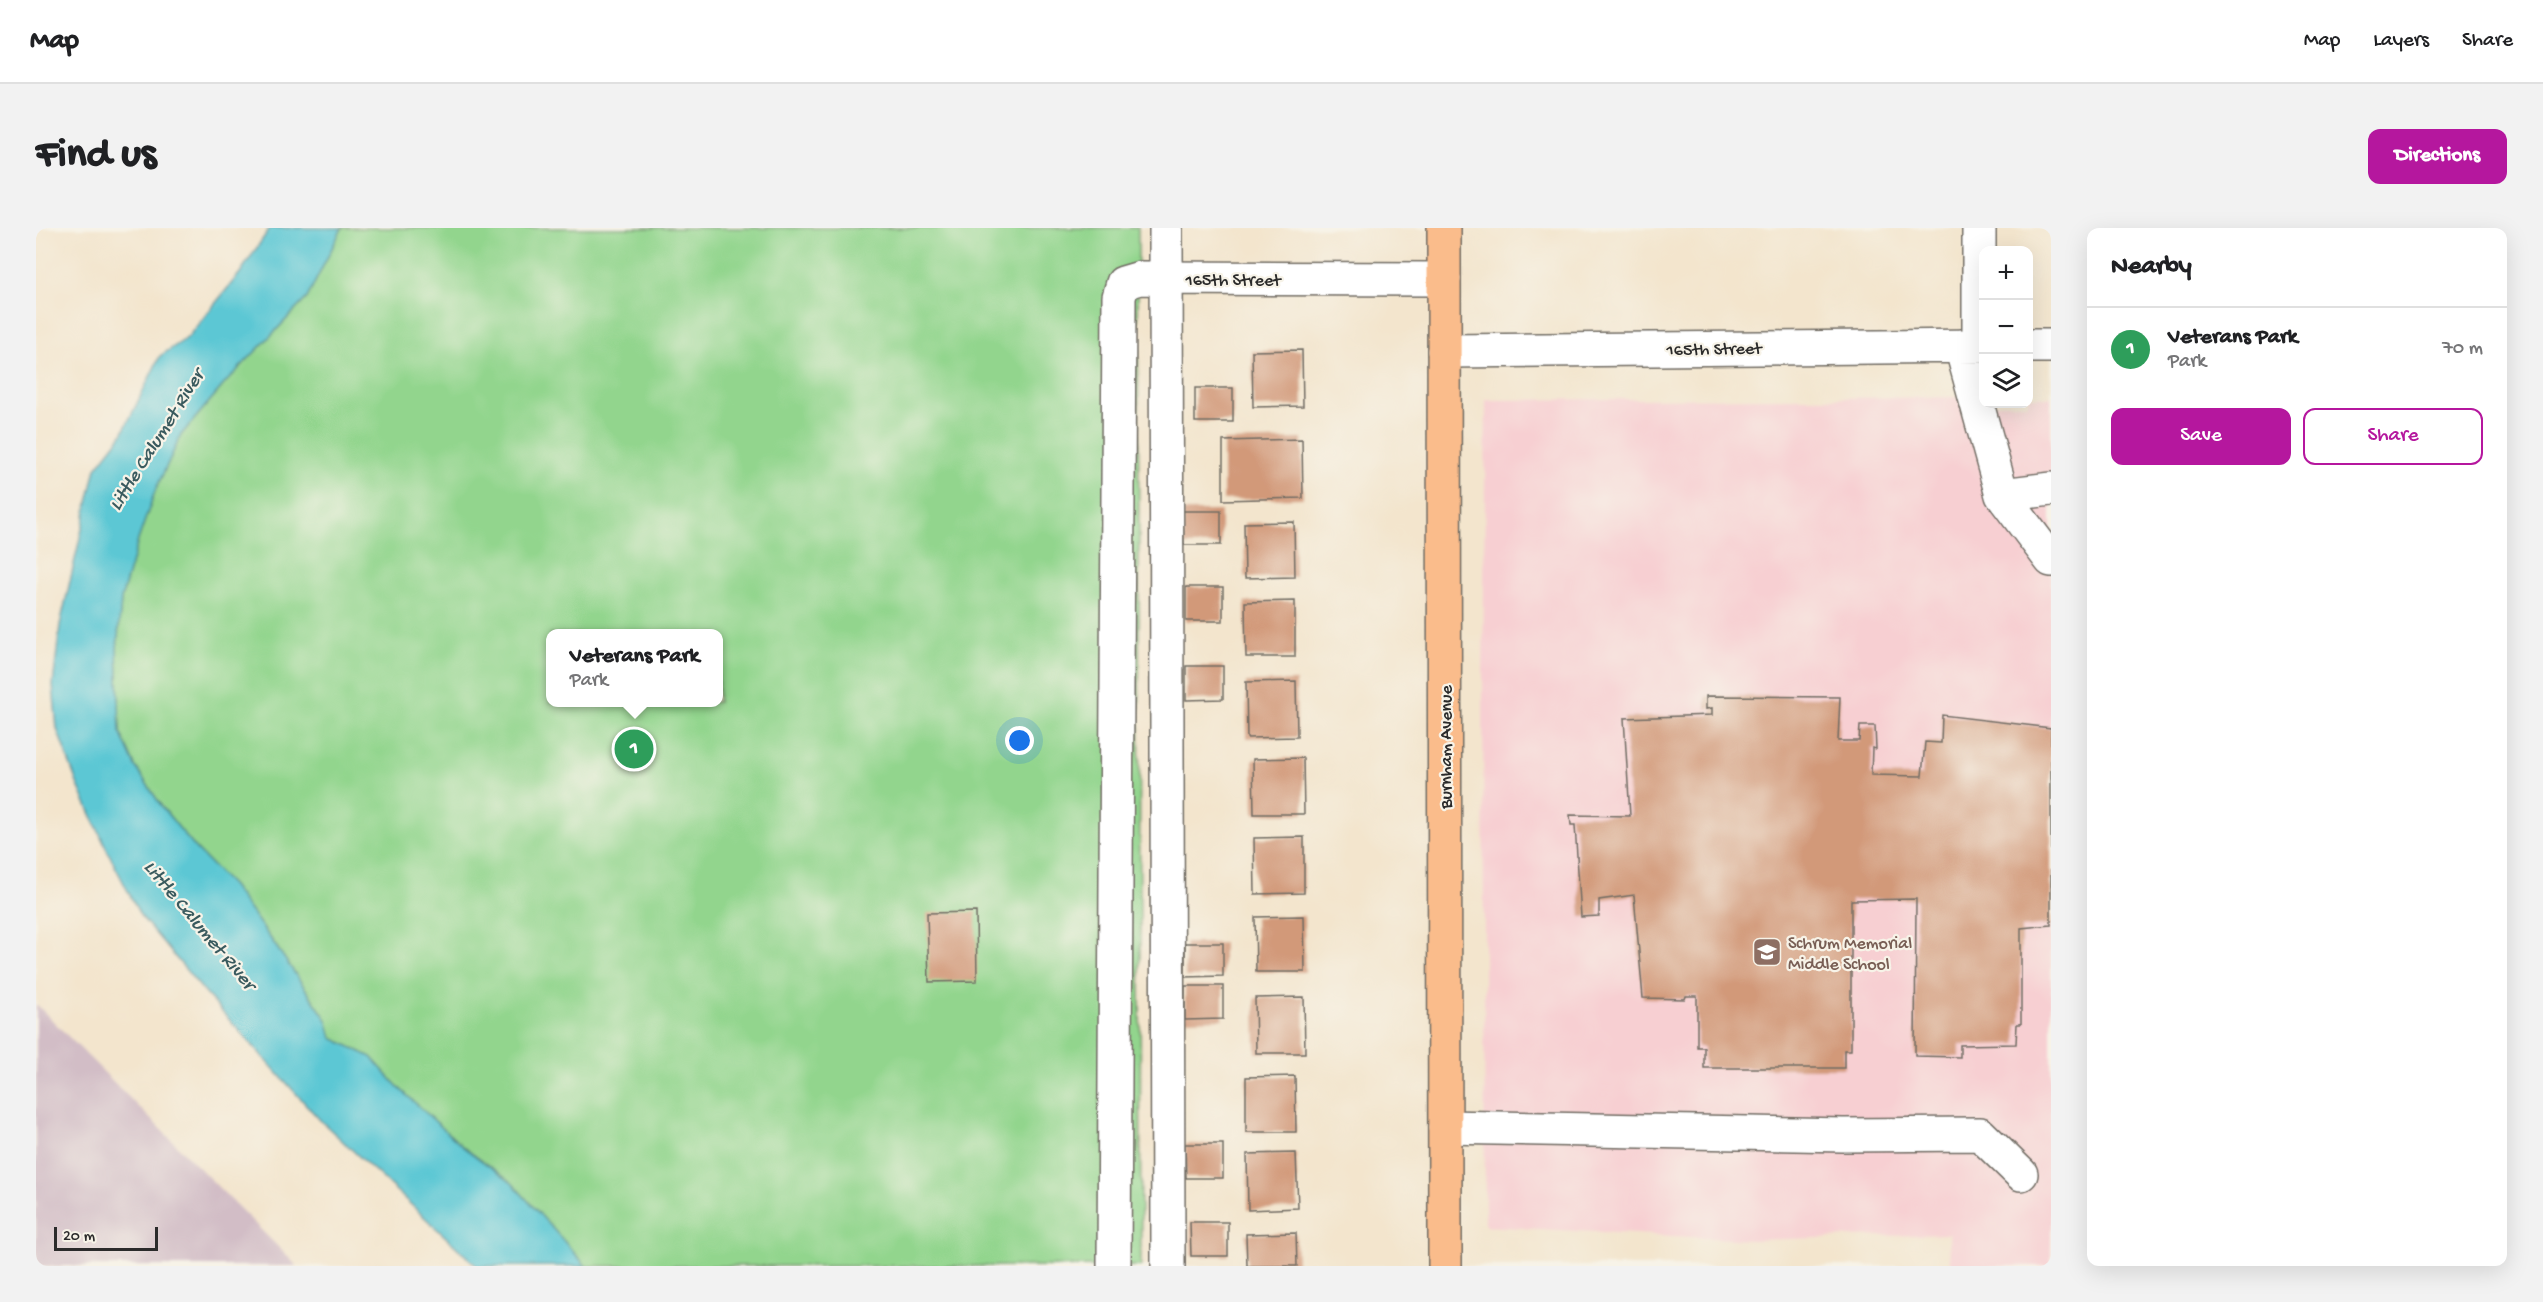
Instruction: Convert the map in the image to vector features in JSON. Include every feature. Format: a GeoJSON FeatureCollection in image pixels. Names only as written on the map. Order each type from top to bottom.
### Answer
{"type":"FeatureCollection","features":[{"type":"Feature","properties":{"kind":"main road","name":"Burnham Avenue"},"geometry":{"type":"LineString","coordinates":[[1444,228],[1446,1266]]}},
{"type":"Feature","properties":{"kind":"street"},"geometry":{"type":"LineString","coordinates":[[1166,228],[1168,1266]]}},
{"type":"Feature","properties":{"kind":"street"},"geometry":{"type":"LineString","coordinates":[[1979,228],[1975,346],[2002,495],[2051,560]]}},
{"type":"Feature","properties":{"kind":"street","name":"165th Street"},"geometry":{"type":"LineString","coordinates":[[1114,1266],[1119,297],[1123,283],[1140,278],[1444,279]]}},
{"type":"Feature","properties":{"kind":"street","name":"165th Street"},"geometry":{"type":"LineString","coordinates":[[1444,351],[1975,346]]}},
{"type":"Feature","properties":{"kind":"street"},"geometry":{"type":"LineString","coordinates":[[2033,346],[2051,346]]}},
{"type":"Feature","properties":{"kind":"street"},"geometry":{"type":"LineString","coordinates":[[2002,495],[2051,489]]}},
{"type":"Feature","properties":{"kind":"street"},"geometry":{"type":"LineString","coordinates":[[1445,1127],[1822,1135],[1980,1134],[2021,1174]]}},
{"type":"Feature","properties":{"kind":"shaded area","name":"Schrum Memorial Middle School"},"geometry":{"type":"Polygon","coordinates":[[[1979,397],[1979,408],[2033,408],[2033,397],[2051,397],[2051,1266],[1950,1266],[1949,1234],[1751,1240],[1485,1226],[1483,679],[1486,400],[1979,397]]]}},
{"type":"Feature","properties":{"kind":"shaded area"},"geometry":{"type":"Polygon","coordinates":[[[36,1004],[297,1266],[36,1266],[36,1004]]]}},
{"type":"Feature","properties":{"kind":"green space"},"geometry":{"type":"Polygon","coordinates":[[[342,228],[1138,228],[1141,1266],[586,1266],[512,1183],[463,1147],[398,1087],[371,1057],[332,1038],[327,1020],[232,886],[196,849],[162,807],[135,766],[120,732],[117,649],[121,599],[138,540],[155,491],[181,435],[226,382],[307,298],[342,228]]]}},
{"type":"Feature","properties":{"kind":"water","name":"Little Calumet River"},"geometry":{"type":"Polygon","coordinates":[[[270,228],[342,228],[307,298],[226,382],[181,435],[155,491],[121,599],[117,649],[120,732],[135,766],[162,807],[196,849],[232,886],[327,1020],[332,1038],[371,1057],[398,1087],[463,1147],[512,1183],[586,1266],[477,1266],[320,1120],[207,995],[140,915],[77,783],[57,729],[53,685],[60,625],[96,468],[121,436],[160,356],[187,338],[240,273],[270,228]]]}},
{"type":"Feature","properties":{"kind":"building"},"geometry":{"type":"Polygon","coordinates":[[[1302,350],[1303,406],[1253,407],[1252,351],[1302,350]]]}},
{"type":"Feature","properties":{"kind":"building"},"geometry":{"type":"Polygon","coordinates":[[[1195,388],[1233,388],[1233,422],[1195,422],[1195,388]]]}},
{"type":"Feature","properties":{"kind":"building"},"geometry":{"type":"Polygon","coordinates":[[[1302,439],[1303,498],[1223,500],[1223,441],[1302,439]]]}},
{"type":"Feature","properties":{"kind":"building"},"geometry":{"type":"Polygon","coordinates":[[[1183,511],[1221,511],[1221,545],[1184,545],[1183,511]]]}},
{"type":"Feature","properties":{"kind":"building"},"geometry":{"type":"Polygon","coordinates":[[[1294,522],[1295,577],[1245,578],[1244,523],[1294,522]]]}},
{"type":"Feature","properties":{"kind":"building"},"geometry":{"type":"Polygon","coordinates":[[[1186,587],[1223,587],[1223,621],[1186,621],[1186,587]]]}},
{"type":"Feature","properties":{"kind":"building"},"geometry":{"type":"Polygon","coordinates":[[[1295,601],[1295,657],[1246,657],[1245,602],[1295,601]]]}},
{"type":"Feature","properties":{"kind":"building"},"geometry":{"type":"Polygon","coordinates":[[[1186,666],[1223,666],[1223,699],[1186,700],[1186,666]]]}},
{"type":"Feature","properties":{"kind":"building"},"geometry":{"type":"Polygon","coordinates":[[[1296,681],[1297,737],[1247,738],[1246,682],[1296,681]]]}},
{"type":"Feature","properties":{"kind":"building"},"geometry":{"type":"Polygon","coordinates":[[[1706,696],[1840,697],[1838,741],[1859,741],[1860,726],[1875,726],[1876,749],[1872,748],[1871,775],[1922,776],[1925,742],[1941,743],[1942,715],[2051,728],[2051,925],[2021,928],[2021,1024],[2017,1024],[2016,1044],[1960,1045],[1960,1057],[1915,1056],[1916,899],[1851,900],[1851,1050],[1844,1050],[1844,1068],[1704,1068],[1704,1047],[1697,1047],[1697,996],[1686,996],[1685,999],[1643,998],[1634,895],[1599,900],[1599,916],[1581,917],[1575,825],[1571,825],[1570,815],[1630,816],[1624,718],[1712,715],[1712,708],[1706,709],[1706,696]]]}},
{"type":"Feature","properties":{"kind":"building"},"geometry":{"type":"Polygon","coordinates":[[[1303,758],[1304,814],[1254,814],[1253,759],[1303,758]]]}},
{"type":"Feature","properties":{"kind":"building"},"geometry":{"type":"Polygon","coordinates":[[[1304,837],[1304,893],[1255,894],[1254,838],[1304,837]]]}},
{"type":"Feature","properties":{"kind":"building"},"geometry":{"type":"Polygon","coordinates":[[[976,912],[977,981],[929,982],[927,913],[976,912]]]}},
{"type":"Feature","properties":{"kind":"building"},"geometry":{"type":"Polygon","coordinates":[[[1304,916],[1305,972],[1256,972],[1255,917],[1304,916]]]}},
{"type":"Feature","properties":{"kind":"building"},"geometry":{"type":"Polygon","coordinates":[[[1185,943],[1223,943],[1223,976],[1185,977],[1185,943]]]}},
{"type":"Feature","properties":{"kind":"building"},"geometry":{"type":"Polygon","coordinates":[[[1185,986],[1223,986],[1223,1019],[1185,1020],[1185,986]]]}},
{"type":"Feature","properties":{"kind":"building"},"geometry":{"type":"Polygon","coordinates":[[[1304,997],[1305,1053],[1256,1053],[1255,998],[1304,997]]]}},
{"type":"Feature","properties":{"kind":"building"},"geometry":{"type":"Polygon","coordinates":[[[1295,1076],[1296,1132],[1246,1132],[1246,1077],[1295,1076]]]}},
{"type":"Feature","properties":{"kind":"building"},"geometry":{"type":"Polygon","coordinates":[[[1185,1144],[1223,1144],[1223,1178],[1186,1178],[1185,1144]]]}},
{"type":"Feature","properties":{"kind":"building"},"geometry":{"type":"Polygon","coordinates":[[[1296,1153],[1298,1208],[1248,1210],[1247,1154],[1296,1153]]]}},
{"type":"Feature","properties":{"kind":"building"},"geometry":{"type":"Polygon","coordinates":[[[1190,1222],[1228,1222],[1228,1256],[1191,1256],[1190,1222]]]}},
{"type":"Feature","properties":{"kind":"building"},"geometry":{"type":"Polygon","coordinates":[[[1296,1233],[1297,1266],[1247,1266],[1246,1234],[1296,1233]]]}},
{"type":"Feature","properties":{"kind":"place","name":"Veterans Park"},"geometry":{"type":"Point","coordinates":[634,749]}},
{"type":"Feature","properties":{"kind":"place","name":"Schrum Memorial Middle School"},"geometry":{"type":"Point","coordinates":[1767,952]}}]}
